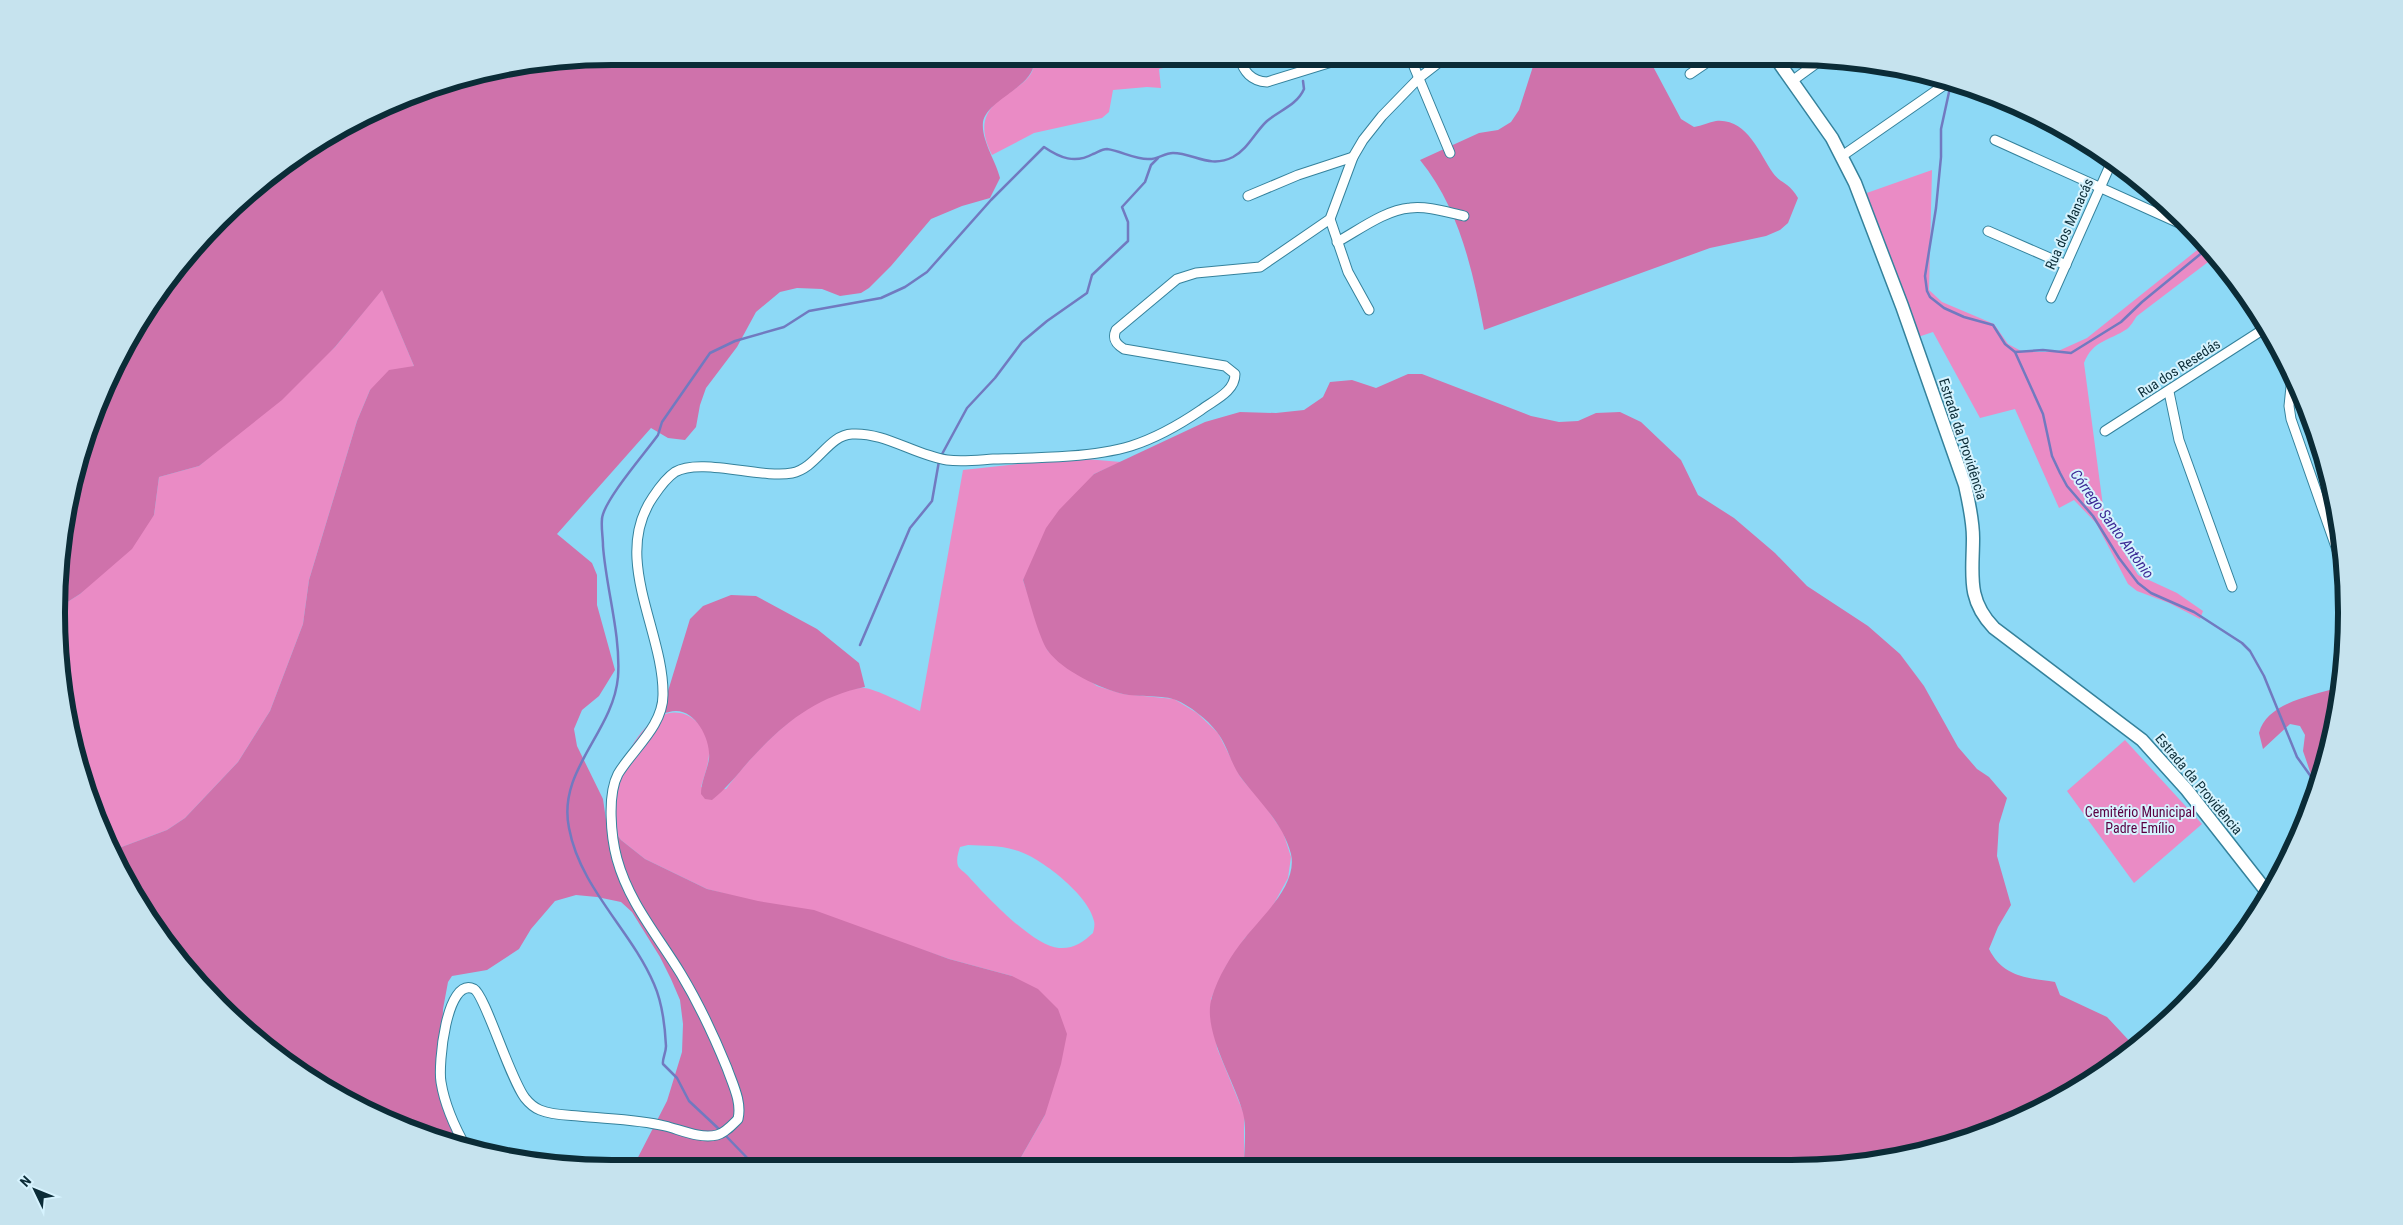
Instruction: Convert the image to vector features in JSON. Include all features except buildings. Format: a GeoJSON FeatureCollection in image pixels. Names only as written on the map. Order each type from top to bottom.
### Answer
{"type":"FeatureCollection","features":[{"type":"Feature","properties":{"kind":"street"},"geometry":{"type":"LineString","coordinates":[[1244,65],[1255,81],[1267,82],[1322,65]]}},
{"type":"Feature","properties":{"kind":"street"},"geometry":{"type":"LineString","coordinates":[[1413,65],[1450,153]]}},
{"type":"Feature","properties":{"kind":"street"},"geometry":{"type":"LineString","coordinates":[[461,1138],[444,1099],[439,1063],[444,1029],[452,1006],[461,990],[469,988],[476,990],[483,998],[500,1048],[522,1094],[541,1110],[662,1125],[702,1136],[718,1135],[738,1119],[739,1102],[713,1034],[682,975],[630,897],[616,854],[611,822],[616,778],[654,726],[663,702],[663,681],[645,607],[638,567],[638,539],[644,509],[659,487],[674,473],[686,468],[778,474],[796,473],[805,468],[840,437],[850,434],[868,434],[887,439],[913,451],[957,461],[1020,459],[1111,451],[1153,438],[1182,422],[1229,390],[1235,380],[1235,374],[1225,366],[1124,349],[1115,341],[1116,330],[1147,303],[1186,275],[1251,268],[1266,264],[1330,219],[1353,157],[1374,126],[1419,78],[1436,65]]}},
{"type":"Feature","properties":{"kind":"street"},"geometry":{"type":"LineString","coordinates":[[1690,74],[1703,65]]}},
{"type":"Feature","properties":{"kind":"street","name":"Estrada da Providência"},"geometry":{"type":"LineString","coordinates":[[1781,65],[1842,156],[1872,225],[1965,485],[1972,521],[1973,588],[1981,612],[1994,628],[2142,740],[2187,790],[2264,888]]}},
{"type":"Feature","properties":{"kind":"street"},"geometry":{"type":"LineString","coordinates":[[1792,81],[1813,66]]}},
{"type":"Feature","properties":{"kind":"street"},"geometry":{"type":"LineString","coordinates":[[1842,156],[1940,86]]}},
{"type":"Feature","properties":{"kind":"street"},"geometry":{"type":"LineString","coordinates":[[1995,140],[2173,220]]}},
{"type":"Feature","properties":{"kind":"street"},"geometry":{"type":"LineString","coordinates":[[1248,196],[1353,157]]}},
{"type":"Feature","properties":{"kind":"street","name":"Rua dos Manacás"},"geometry":{"type":"LineString","coordinates":[[2050,298],[2109,167]]}},
{"type":"Feature","properties":{"kind":"street"},"geometry":{"type":"LineString","coordinates":[[1336,242],[1381,218],[1410,208],[1433,209],[1464,216]]}},
{"type":"Feature","properties":{"kind":"street"},"geometry":{"type":"LineString","coordinates":[[1330,219],[1336,242],[1348,272],[1369,310]]}},
{"type":"Feature","properties":{"kind":"street"},"geometry":{"type":"LineString","coordinates":[[1988,231],[2066,265]]}},
{"type":"Feature","properties":{"kind":"street","name":"Rua dos Resedás"},"geometry":{"type":"LineString","coordinates":[[2106,431],[2260,331]]}},
{"type":"Feature","properties":{"kind":"street"},"geometry":{"type":"LineString","coordinates":[[2290,389],[2291,420],[2332,537]]}},
{"type":"Feature","properties":{"kind":"street"},"geometry":{"type":"LineString","coordinates":[[2168,392],[2179,440],[2232,587]]}},
{"type":"Feature","properties":{"kind":"green space"},"geometry":{"type":"Polygon","coordinates":[[[1033,65],[1176,65],[1159,69],[1161,88],[1147,87],[1113,90],[1109,112],[1102,118],[1034,133],[992,155],[985,134],[986,118],[993,106],[1026,80],[1033,70],[1033,65]]]}},
{"type":"Feature","properties":{"kind":"green space"},"geometry":{"type":"Polygon","coordinates":[[[1932,170],[1929,290],[1942,302],[1994,324],[2008,344],[2023,352],[2056,352],[2087,338],[2199,249],[2210,261],[2137,316],[2127,329],[2097,345],[2084,363],[2105,521],[2138,575],[2177,593],[2203,611],[2200,619],[2169,603],[2137,591],[2128,584],[2096,523],[2074,500],[2059,508],[2015,409],[1980,418],[1933,332],[1912,339],[1861,195],[1932,170]]]}},
{"type":"Feature","properties":{"kind":"green space"},"geometry":{"type":"Polygon","coordinates":[[[382,289],[414,366],[370,390],[357,421],[309,580],[303,624],[270,711],[238,762],[185,818],[167,830],[118,848],[94,788],[76,719],[66,648],[65,603],[80,594],[154,515],[159,477],[199,466],[335,347],[382,289]]]}},
{"type":"Feature","properties":{"kind":"green space"},"geometry":{"type":"Polygon","coordinates":[[[1074,458],[1121,462],[1094,474],[1023,580],[1048,651],[1097,686],[1123,694],[1174,699],[1197,713],[1218,733],[1241,778],[1263,803],[1283,832],[1291,857],[1288,878],[1270,911],[1245,938],[1225,968],[1211,999],[1217,1048],[1244,1114],[1244,1160],[1019,1160],[1045,1115],[1012,976],[949,959],[864,930],[707,889],[645,859],[621,840],[606,820],[617,781],[633,744],[650,723],[667,713],[684,714],[699,724],[709,747],[708,764],[701,787],[726,789],[752,757],[786,724],[825,698],[845,691],[864,688],[883,694],[920,711],[963,470],[1074,458]],[[968,845],[960,847],[957,859],[960,869],[998,908],[1037,939],[1059,948],[1078,944],[1093,933],[1094,921],[1090,911],[1083,900],[1062,878],[1025,854],[997,846],[968,845]]]}},
{"type":"Feature","properties":{"kind":"green space","name":"Cemitério Municipal Padre Emílio"},"geometry":{"type":"Polygon","coordinates":[[[2125,740],[2202,824],[2134,883],[2067,791],[2125,740]]]}},
{"type":"Feature","properties":{"kind":"shaded area"},"geometry":{"type":"Polygon","coordinates":[[[1033,65],[1029,76],[1022,84],[994,106],[987,113],[983,122],[986,143],[1000,178],[990,198],[962,206],[931,219],[891,266],[869,288],[861,293],[840,296],[822,289],[797,288],[780,292],[756,312],[737,347],[706,388],[700,405],[696,427],[685,440],[668,438],[651,428],[557,534],[592,563],[597,575],[597,605],[615,670],[599,696],[582,710],[574,729],[577,746],[603,799],[606,820],[621,840],[645,859],[707,889],[758,901],[814,910],[949,959],[1012,976],[1038,989],[1058,1009],[1067,1034],[1061,1064],[1045,1115],[1019,1160],[637,1160],[667,1101],[682,1052],[683,1024],[680,1000],[660,957],[632,912],[621,902],[576,895],[555,901],[531,929],[519,949],[487,970],[452,976],[448,982],[443,1009],[442,1037],[446,1112],[457,1137],[437,1131],[370,1104],[308,1068],[279,1047],[225,1000],[178,946],[138,886],[118,848],[167,830],[185,818],[238,762],[270,711],[303,624],[309,580],[357,421],[370,390],[389,370],[414,366],[382,290],[335,347],[282,400],[199,466],[159,477],[154,515],[132,549],[80,594],[65,603],[66,577],[76,506],[94,437],[121,370],[138,339],[178,279],[225,225],[279,178],[339,138],[370,121],[437,94],[506,76],[577,66],[1033,65]]]}},
{"type":"Feature","properties":{"kind":"shaded area"},"geometry":{"type":"Polygon","coordinates":[[[1533,65],[1652,65],[1681,119],[1694,127],[1716,121],[1736,125],[1751,138],[1773,173],[1798,198],[1788,223],[1780,230],[1766,236],[1710,248],[1484,330],[1475,285],[1454,219],[1445,199],[1420,160],[1479,133],[1498,130],[1511,122],[1519,110],[1533,65]]]}},
{"type":"Feature","properties":{"kind":"shaded area"},"geometry":{"type":"Polygon","coordinates":[[[1408,374],[1422,374],[1531,416],[1559,422],[1578,421],[1596,413],[1620,412],[1641,422],[1681,460],[1698,495],[1734,518],[1775,553],[1807,586],[1868,626],[1900,654],[1924,686],[1958,747],[1977,769],[1989,777],[2007,798],[1999,824],[1997,856],[2011,905],[1998,927],[1989,949],[2001,965],[2009,971],[2026,977],[2055,982],[2060,995],[2107,1017],[2130,1042],[2095,1068],[2064,1087],[2033,1104],[2000,1118],[1932,1141],[1862,1155],[1790,1160],[1244,1160],[1245,1132],[1243,1113],[1215,1040],[1210,1010],[1215,989],[1230,959],[1284,889],[1292,866],[1291,854],[1287,843],[1271,814],[1238,774],[1221,737],[1198,713],[1171,698],[1136,696],[1103,688],[1072,672],[1055,658],[1044,644],[1023,580],[1046,528],[1059,510],[1094,474],[1205,422],[1240,412],[1276,413],[1304,410],[1323,397],[1330,382],[1352,380],[1376,388],[1408,374]]]}},
{"type":"Feature","properties":{"kind":"shaded area"},"geometry":{"type":"Polygon","coordinates":[[[731,595],[756,596],[817,629],[859,663],[865,687],[815,705],[787,724],[749,761],[727,787],[712,800],[705,799],[701,794],[709,752],[708,744],[701,728],[696,721],[684,712],[674,711],[661,714],[690,619],[703,606],[731,595]]]}},
{"type":"Feature","properties":{"kind":"shaded area"},"geometry":{"type":"Polygon","coordinates":[[[2332,689],[2327,719],[2312,778],[2303,751],[2305,735],[2300,726],[2290,724],[2263,749],[2259,733],[2264,722],[2271,714],[2281,707],[2304,697],[2332,689]]]}},
{"type":"Feature","properties":{"kind":"waterway"},"geometry":{"type":"LineString","coordinates":[[720,1130],[689,1101],[677,1078],[663,1064],[666,1046],[665,1030],[657,991],[633,945],[584,870],[575,850],[569,828],[567,807],[571,788],[578,770],[607,716],[614,697],[618,677],[617,645],[602,529],[602,519],[609,501],[658,435],[662,422],[710,353],[735,341],[784,327],[809,311],[881,298],[905,287],[927,272],[991,200],[1044,147],[1062,157],[1074,159],[1080,159],[1107,149],[1143,159],[1151,159],[1173,153],[1209,161],[1224,160],[1238,154],[1267,121],[1297,99],[1304,89],[1303,81]]}},
{"type":"Feature","properties":{"kind":"waterway","name":"Córrego Santo Antônio"},"geometry":{"type":"LineString","coordinates":[[1950,89],[1941,129],[1941,157],[1936,208],[1925,276],[1927,291],[1930,297],[1944,308],[1964,317],[1993,325],[2005,344],[2015,352],[2043,414],[2052,456],[2067,486],[2093,516],[2119,558],[2138,583],[2151,593],[2194,612],[2242,643],[2250,651],[2264,676],[2297,757],[2312,778]]}},
{"type":"Feature","properties":{"kind":"waterway"},"geometry":{"type":"LineString","coordinates":[[941,456],[967,408],[995,378],[1022,342],[1047,321],[1087,293],[1092,275],[1128,241],[1128,222],[1122,207],[1145,182],[1151,165],[1158,158]]}},
{"type":"Feature","properties":{"kind":"waterway"},"geometry":{"type":"LineString","coordinates":[[2015,352],[2043,350],[2071,353],[2121,322],[2142,302],[2202,252]]}},
{"type":"Feature","properties":{"kind":"waterway"},"geometry":{"type":"LineString","coordinates":[[860,645],[910,528],[932,501],[939,461]]}},
{"type":"Feature","properties":{"kind":"waterway"},"geometry":{"type":"LineString","coordinates":[[724,1134],[749,1160]]}}]}
